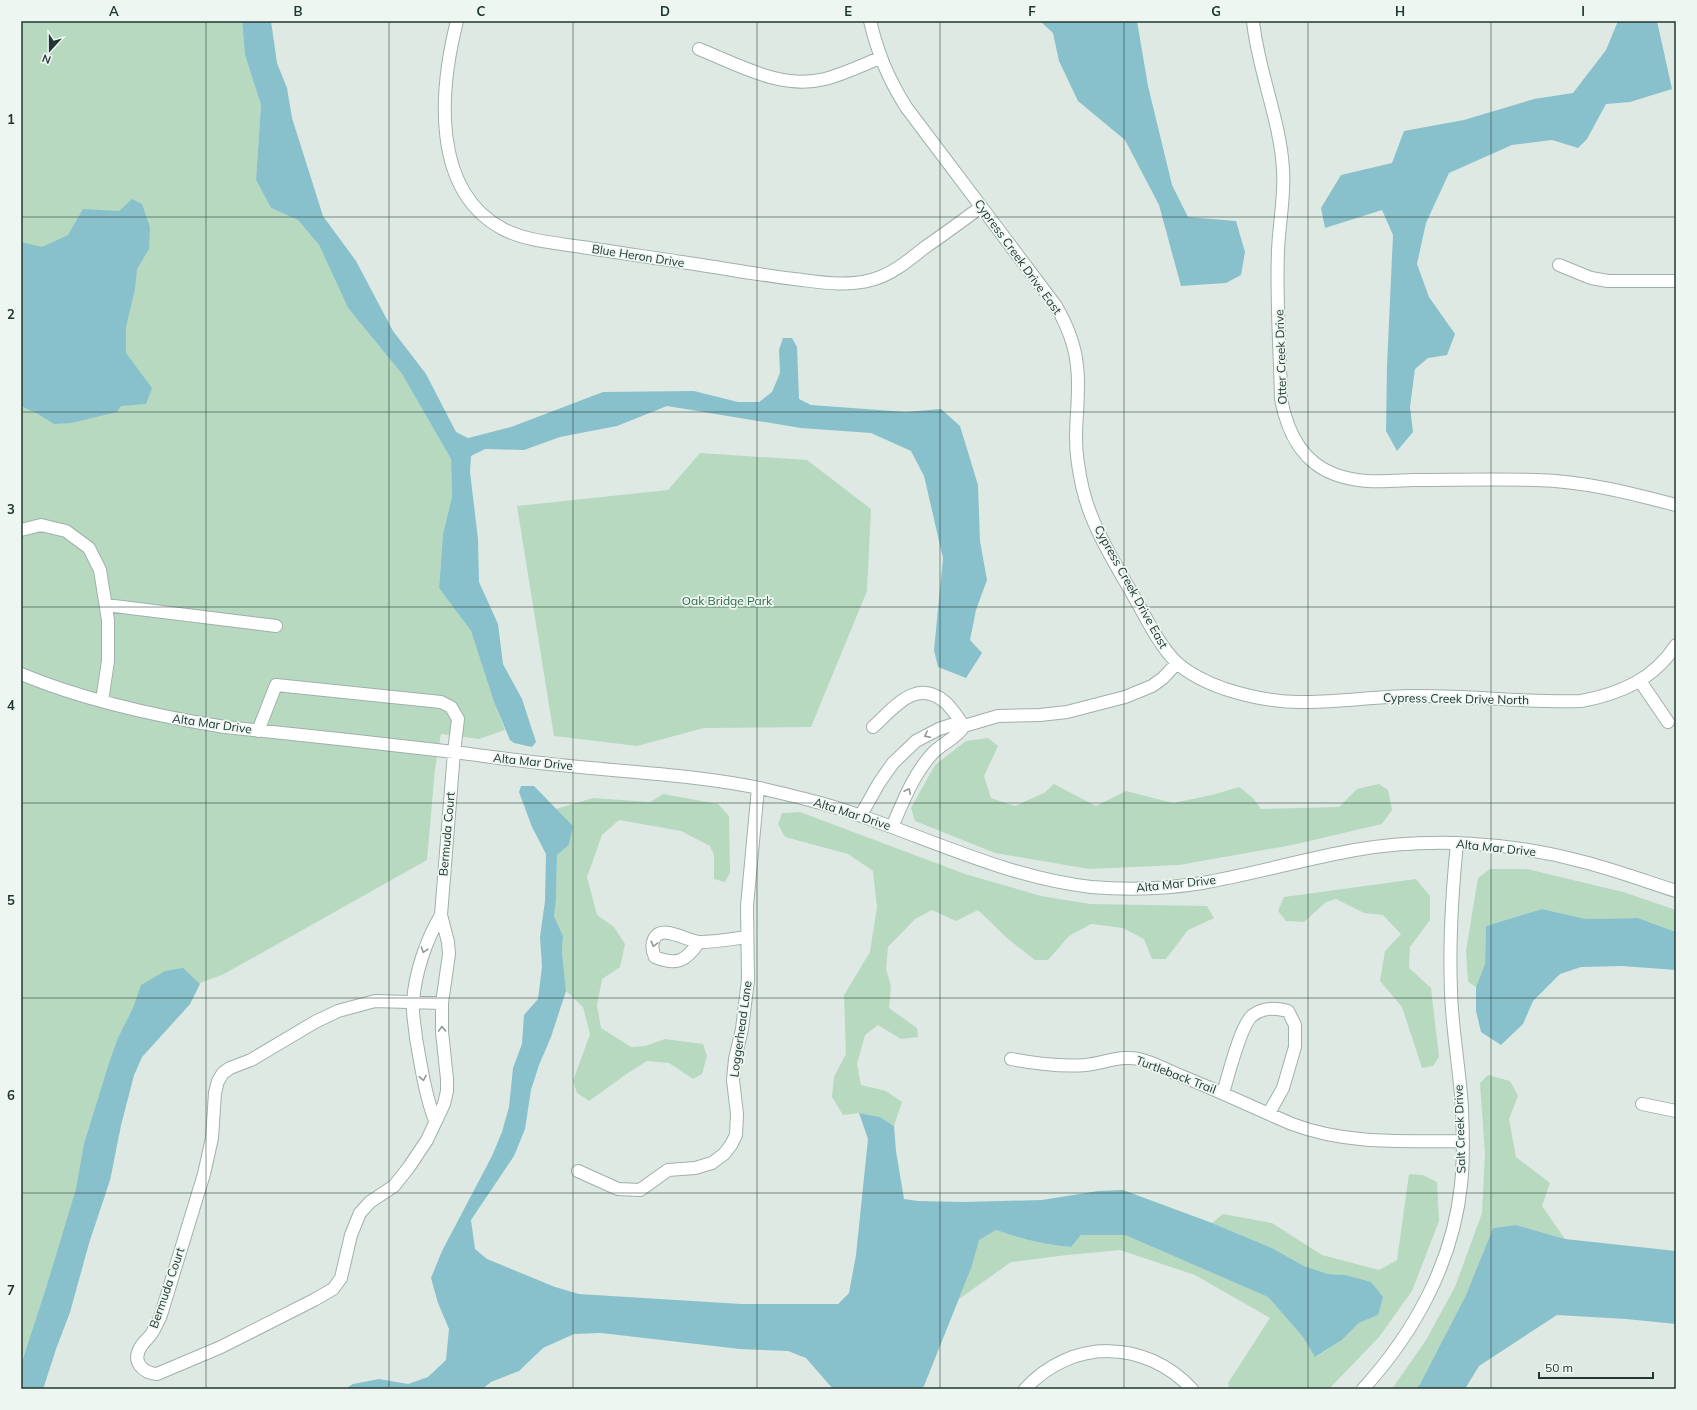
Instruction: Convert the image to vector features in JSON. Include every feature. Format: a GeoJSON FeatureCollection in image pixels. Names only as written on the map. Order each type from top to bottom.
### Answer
{"type":"FeatureCollection","features":[{"type":"Feature","properties":{"kind":"street","name":"Blue Heron Drive"},"geometry":{"type":"LineString","coordinates":[[457,21],[446,79],[446,136],[449,155],[455,173],[467,199],[490,221],[518,235],[556,243],[785,278],[836,284],[851,284],[872,280],[892,272],[981,207]]}},
{"type":"Feature","properties":{"kind":"street","name":"Cypress Creek Drive East"},"geometry":{"type":"LineString","coordinates":[[870,21],[880,58],[890,82],[906,107],[1056,306],[1066,324],[1074,345],[1078,366],[1076,439],[1078,466],[1083,492],[1092,517],[1111,556],[1165,650],[1177,663]]}},
{"type":"Feature","properties":{"kind":"street","name":"Otter Creek Drive"},"geometry":{"type":"LineString","coordinates":[[1253,21],[1255,40],[1279,138],[1283,169],[1283,200],[1278,250],[1281,399],[1284,416],[1290,432],[1304,452],[1320,467],[1333,474],[1362,481],[1538,480],[1585,484],[1613,489],[1676,505]]}},
{"type":"Feature","properties":{"kind":"street"},"geometry":{"type":"LineString","coordinates":[[699,49],[767,77],[788,82],[803,82],[825,79],[880,58]]}},
{"type":"Feature","properties":{"kind":"street"},"geometry":{"type":"LineString","coordinates":[[1559,265],[1590,278],[1608,281],[1676,281]]}},
{"type":"Feature","properties":{"kind":"street"},"geometry":{"type":"LineString","coordinates":[[21,530],[41,526],[66,531],[89,548],[100,570],[108,620],[108,661],[102,701]]}},
{"type":"Feature","properties":{"kind":"street"},"geometry":{"type":"LineString","coordinates":[[106,605],[276,626]]}},
{"type":"Feature","properties":{"kind":"street","name":"Cypress Creek Drive North"},"geometry":{"type":"LineString","coordinates":[[1177,663],[1194,676],[1207,682],[1243,695],[1274,701],[1328,702],[1385,696],[1425,696],[1581,702],[1604,697],[1626,689],[1640,681],[1655,670],[1676,645]]}},
{"type":"Feature","properties":{"kind":"street"},"geometry":{"type":"LineString","coordinates":[[861,815],[879,783],[893,763],[916,741],[954,724],[964,726],[998,716],[1040,715],[1067,712],[1125,697],[1152,686],[1163,678],[1177,663]]}},
{"type":"Feature","properties":{"kind":"street","name":"Alta Mar Drive"},"geometry":{"type":"LineString","coordinates":[[21,674],[74,693],[180,720],[548,764],[713,780],[758,788],[804,798],[861,815],[1007,869],[1048,879],[1082,885],[1131,889],[1162,888],[1203,883],[1356,850],[1409,844],[1456,843],[1500,846],[1548,853],[1584,862],[1676,891]]}},
{"type":"Feature","properties":{"kind":"street"},"geometry":{"type":"LineString","coordinates":[[1640,681],[1668,722]]}},
{"type":"Feature","properties":{"kind":"street","name":"Bermuda Court"},"geometry":{"type":"LineString","coordinates":[[258,730],[276,685],[440,702],[451,707],[458,719],[440,915],[448,942],[449,954],[442,1003],[442,1032],[447,1092],[444,1104],[427,1140],[409,1167],[394,1186],[370,1202],[360,1213],[351,1235],[341,1278],[333,1289],[222,1346],[157,1374],[149,1373],[143,1370],[138,1363],[140,1348],[152,1333],[160,1318],[202,1182],[212,1138],[215,1093],[218,1081],[223,1073],[230,1068],[251,1060],[315,1022],[338,1011],[375,1001],[442,1003]]}},
{"type":"Feature","properties":{"kind":"street"},"geometry":{"type":"LineString","coordinates":[[873,727],[904,698],[918,692],[928,693],[945,702],[964,726]]}},
{"type":"Feature","properties":{"kind":"street"},"geometry":{"type":"LineString","coordinates":[[892,827],[919,770],[944,742],[958,734],[964,726]]}},
{"type":"Feature","properties":{"kind":"street","name":"Loggerhead Lane"},"geometry":{"type":"LineString","coordinates":[[578,1171],[618,1188],[640,1190],[668,1170],[695,1168],[712,1163],[724,1154],[736,1135],[737,1114],[733,1080],[735,1059],[742,1030],[748,980],[747,906],[758,788]]}},
{"type":"Feature","properties":{"kind":"street","name":"Salt Creek Drive"},"geometry":{"type":"LineString","coordinates":[[1364,1389],[1381,1369],[1405,1336],[1419,1313],[1437,1276],[1448,1246],[1455,1220],[1461,1185],[1463,1141],[1462,1107],[1451,993],[1450,938],[1456,843]]}},
{"type":"Feature","properties":{"kind":"street","name":"Bermuda Court"},"geometry":{"type":"LineString","coordinates":[[435,1121],[424,1085],[415,1027],[413,1002],[424,950],[440,915]]}},
{"type":"Feature","properties":{"kind":"street"},"geometry":{"type":"LineString","coordinates":[[699,942],[747,937]]}},
{"type":"Feature","properties":{"kind":"street","name":"Turtleback Trail"},"geometry":{"type":"LineString","coordinates":[[1223,1092],[1245,1026],[1252,1016],[1266,1009],[1275,1008],[1288,1011],[1295,1026],[1295,1047],[1283,1088],[1269,1113]]}},
{"type":"Feature","properties":{"kind":"street","name":"Turtleback Trail"},"geometry":{"type":"LineString","coordinates":[[1011,1059],[1040,1065],[1064,1066],[1088,1065],[1118,1058],[1141,1059],[1312,1130],[1344,1138],[1379,1142],[1463,1141]]}},
{"type":"Feature","properties":{"kind":"street"},"geometry":{"type":"LineString","coordinates":[[1642,1104],[1676,1111]]}},
{"type":"Feature","properties":{"kind":"street"},"geometry":{"type":"LineString","coordinates":[[1025,1389],[1034,1379],[1050,1367],[1078,1354],[1098,1351],[1119,1351],[1137,1354],[1152,1360],[1173,1372],[1192,1389]]}},
{"type":"Feature","properties":{"kind":"green space"},"geometry":{"type":"Polygon","coordinates":[[[21,21],[242,21],[245,55],[261,105],[256,180],[271,208],[298,220],[319,245],[348,308],[402,374],[451,459],[452,497],[443,534],[439,588],[471,631],[494,702],[505,730],[479,739],[441,734],[435,769],[427,860],[224,974],[200,983],[190,1004],[142,1057],[134,1075],[121,1125],[110,1180],[89,1243],[70,1312],[43,1389],[21,1389],[21,21]]]}},
{"type":"Feature","properties":{"kind":"green space","name":"Oak Bridge Park"},"geometry":{"type":"Polygon","coordinates":[[[700,453],[807,460],[871,509],[867,591],[811,727],[704,728],[637,746],[554,736],[517,506],[668,490],[700,453]]]}},
{"type":"Feature","properties":{"kind":"green space"},"geometry":{"type":"Polygon","coordinates":[[[988,738],[998,746],[984,776],[991,798],[1015,806],[1044,793],[1054,784],[1096,806],[1126,791],[1173,803],[1212,795],[1239,787],[1253,798],[1261,809],[1339,807],[1357,789],[1379,784],[1388,790],[1392,810],[1382,824],[1292,845],[1179,865],[1089,869],[995,853],[915,821],[911,808],[935,765],[966,741],[988,738]]]}},
{"type":"Feature","properties":{"kind":"green space"},"geometry":{"type":"Polygon","coordinates":[[[663,794],[718,804],[729,816],[730,873],[725,882],[714,879],[714,855],[710,846],[681,831],[619,820],[602,835],[587,877],[597,915],[614,927],[625,944],[620,967],[602,979],[597,1005],[601,1028],[631,1047],[645,1046],[665,1039],[703,1044],[707,1056],[702,1074],[693,1079],[669,1063],[647,1061],[589,1101],[577,1093],[573,1081],[590,1034],[583,1007],[566,991],[562,952],[563,936],[554,916],[556,900],[557,855],[569,845],[573,826],[556,809],[593,798],[650,802],[663,794]]]}},
{"type":"Feature","properties":{"kind":"green space"},"geometry":{"type":"Polygon","coordinates":[[[800,812],[965,874],[1041,896],[1090,904],[1207,906],[1214,918],[1188,930],[1166,959],[1152,959],[1144,939],[1123,928],[1091,924],[1069,936],[1048,960],[1035,960],[1008,939],[978,910],[956,921],[932,910],[915,919],[888,947],[886,969],[891,986],[889,1008],[917,1028],[918,1037],[901,1039],[878,1025],[865,1035],[857,1064],[861,1085],[886,1091],[902,1102],[894,1126],[880,1117],[859,1113],[843,1115],[832,1097],[834,1077],[846,1054],[844,995],[870,952],[877,907],[873,871],[848,854],[785,837],[778,824],[782,813],[800,812]]]}},
{"type":"Feature","properties":{"kind":"green space"},"geometry":{"type":"Polygon","coordinates":[[[1490,869],[1527,869],[1623,892],[1676,910],[1676,932],[1638,918],[1586,919],[1542,909],[1486,926],[1485,964],[1476,987],[1468,982],[1466,951],[1478,878],[1490,869]]]}},
{"type":"Feature","properties":{"kind":"green space"},"geometry":{"type":"Polygon","coordinates":[[[1416,879],[1430,896],[1430,920],[1410,947],[1409,968],[1431,988],[1439,1057],[1433,1066],[1422,1068],[1402,1007],[1380,981],[1385,951],[1401,934],[1383,915],[1364,913],[1336,899],[1326,902],[1304,922],[1286,921],[1278,911],[1284,897],[1416,879]]]}},
{"type":"Feature","properties":{"kind":"green space"},"geometry":{"type":"Polygon","coordinates":[[[1488,1075],[1510,1081],[1518,1096],[1509,1119],[1516,1157],[1550,1183],[1542,1206],[1565,1239],[1516,1225],[1493,1228],[1466,1295],[1420,1384],[1416,1389],[1392,1389],[1426,1340],[1455,1287],[1482,1213],[1485,1153],[1480,1083],[1488,1075]]]}},
{"type":"Feature","properties":{"kind":"green space"},"geometry":{"type":"Polygon","coordinates":[[[1409,1174],[1423,1175],[1437,1182],[1439,1221],[1412,1291],[1379,1337],[1329,1389],[1229,1389],[1228,1383],[1270,1318],[1195,1275],[1120,1250],[1011,1262],[959,1299],[972,1266],[979,1239],[996,1230],[1033,1241],[1071,1247],[1081,1235],[1125,1235],[1268,1297],[1303,1337],[1316,1357],[1342,1340],[1359,1323],[1378,1315],[1345,1275],[1328,1274],[1304,1266],[1272,1248],[1212,1223],[1223,1214],[1272,1223],[1322,1255],[1379,1270],[1397,1260],[1409,1174]]]}},
{"type":"Feature","properties":{"kind":"water"},"geometry":{"type":"Polygon","coordinates":[[[242,21],[271,21],[277,63],[287,88],[292,118],[323,216],[356,261],[393,331],[426,374],[456,432],[468,438],[511,427],[603,392],[694,391],[738,402],[759,402],[772,392],[780,373],[779,350],[783,338],[792,338],[797,347],[799,399],[811,405],[906,412],[941,409],[960,426],[978,485],[980,541],[987,580],[976,610],[970,640],[982,653],[966,678],[938,667],[934,650],[943,558],[924,476],[911,451],[871,433],[801,428],[667,406],[617,426],[560,437],[524,450],[485,449],[471,456],[470,472],[478,539],[479,582],[498,624],[503,664],[522,699],[536,742],[532,747],[514,743],[510,740],[494,702],[471,631],[439,588],[443,534],[452,497],[451,459],[402,374],[348,308],[319,245],[298,220],[271,208],[256,180],[261,105],[245,55],[242,21]]]}},
{"type":"Feature","properties":{"kind":"water"},"geometry":{"type":"Polygon","coordinates":[[[1040,21],[1137,21],[1148,86],[1172,185],[1188,217],[1236,221],[1245,252],[1241,275],[1226,283],[1181,286],[1159,205],[1125,140],[1078,101],[1059,61],[1053,33],[1040,21]]]}},
{"type":"Feature","properties":{"kind":"water"},"geometry":{"type":"Polygon","coordinates":[[[1618,21],[1657,21],[1672,89],[1630,102],[1606,104],[1587,139],[1578,148],[1552,140],[1512,145],[1449,173],[1426,223],[1417,264],[1429,297],[1455,334],[1447,355],[1428,358],[1415,369],[1410,407],[1413,432],[1397,451],[1386,431],[1387,366],[1393,235],[1382,210],[1325,228],[1321,208],[1341,175],[1392,163],[1404,131],[1464,120],[1534,99],[1573,93],[1606,50],[1618,21]]]}},
{"type":"Feature","properties":{"kind":"water"},"geometry":{"type":"Polygon","coordinates":[[[132,199],[142,204],[150,227],[149,249],[137,269],[135,289],[126,327],[126,353],[152,388],[146,404],[121,406],[117,412],[71,423],[54,424],[21,406],[21,242],[42,247],[68,235],[83,209],[119,211],[132,199]]]}},
{"type":"Feature","properties":{"kind":"water"},"geometry":{"type":"Polygon","coordinates":[[[521,786],[534,786],[573,826],[569,845],[557,855],[556,900],[554,916],[563,936],[562,952],[566,991],[531,1090],[525,1129],[514,1156],[471,1220],[475,1249],[487,1259],[555,1287],[579,1294],[741,1304],[838,1304],[849,1293],[856,1255],[868,1139],[859,1113],[880,1117],[894,1126],[896,1151],[904,1199],[918,1201],[964,1202],[1042,1200],[1098,1191],[1123,1190],[1212,1223],[1272,1248],[1304,1266],[1328,1274],[1345,1275],[1371,1282],[1383,1297],[1378,1315],[1359,1323],[1342,1340],[1315,1357],[1303,1337],[1268,1297],[1125,1235],[1081,1235],[1071,1247],[1033,1241],[996,1230],[979,1240],[972,1266],[924,1386],[921,1389],[833,1389],[806,1358],[788,1351],[740,1349],[601,1333],[574,1334],[543,1348],[519,1371],[491,1382],[482,1389],[345,1389],[353,1384],[379,1379],[408,1384],[428,1377],[446,1360],[449,1329],[438,1303],[431,1278],[442,1251],[492,1156],[502,1132],[509,1107],[513,1068],[522,1044],[524,1015],[538,999],[542,966],[540,937],[545,901],[546,854],[532,827],[519,792],[521,786]]]}},
{"type":"Feature","properties":{"kind":"water"},"geometry":{"type":"Polygon","coordinates":[[[1542,909],[1586,919],[1638,918],[1676,932],[1676,970],[1622,966],[1581,967],[1560,974],[1533,1001],[1523,1024],[1501,1045],[1481,1032],[1476,1011],[1476,987],[1485,964],[1486,926],[1542,909]]]}},
{"type":"Feature","properties":{"kind":"water"},"geometry":{"type":"Polygon","coordinates":[[[183,968],[200,984],[190,1004],[142,1057],[134,1075],[121,1125],[110,1180],[89,1243],[70,1312],[43,1389],[21,1389],[21,1365],[76,1189],[84,1144],[118,1038],[133,1008],[141,985],[165,971],[183,968]]]}},
{"type":"Feature","properties":{"kind":"water"},"geometry":{"type":"Polygon","coordinates":[[[1516,1225],[1565,1239],[1676,1251],[1676,1324],[1626,1319],[1557,1315],[1479,1366],[1465,1389],[1416,1389],[1466,1295],[1493,1228],[1516,1225]]]}}]}
